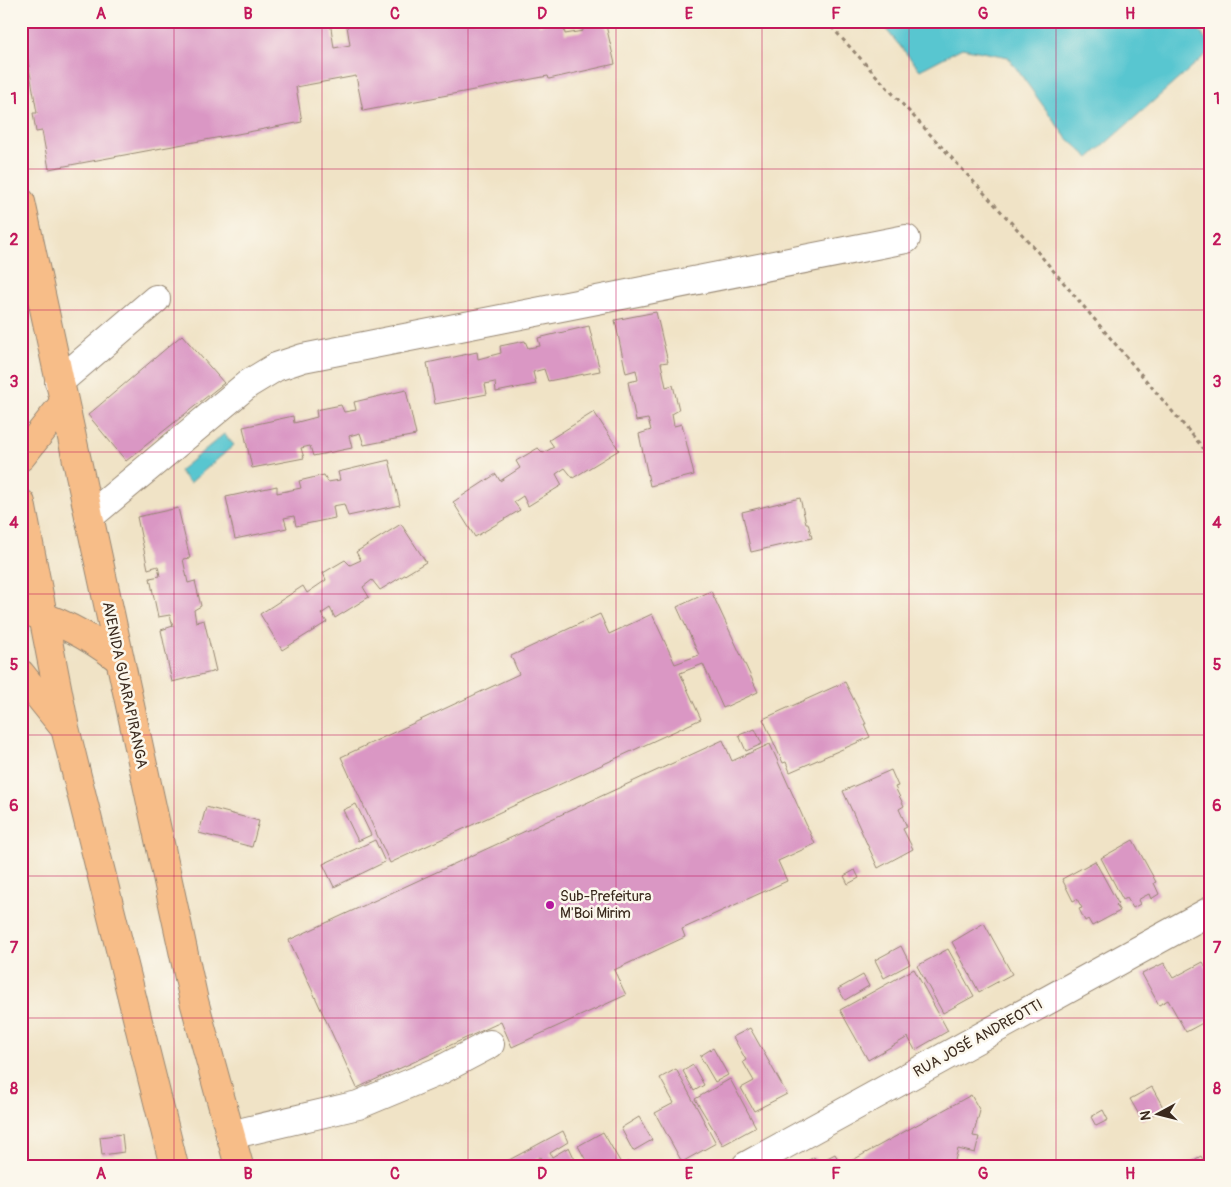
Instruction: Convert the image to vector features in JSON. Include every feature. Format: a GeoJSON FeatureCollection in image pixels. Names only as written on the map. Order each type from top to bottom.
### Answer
{"type":"FeatureCollection","features":[{"type":"Feature","properties":{"kind":"main road","name":"AVENIDA GUARAPIRANGA"},"geometry":{"type":"LineString","coordinates":[[21,202],[200,1029],[239,1166]]}},
{"type":"Feature","properties":{"kind":"main road"},"geometry":{"type":"LineString","coordinates":[[21,457],[62,393]]}},
{"type":"Feature","properties":{"kind":"main road"},"geometry":{"type":"LineString","coordinates":[[22,511],[32,613],[65,728],[174,1166]]}},
{"type":"Feature","properties":{"kind":"main road"},"geometry":{"type":"LineString","coordinates":[[32,613],[78,631],[119,659]]}},
{"type":"Feature","properties":{"kind":"main road"},"geometry":{"type":"LineString","coordinates":[[21,674],[65,728]]}},
{"type":"Feature","properties":{"kind":"street"},"geometry":{"type":"LineString","coordinates":[[89,517],[248,384],[276,367],[303,358],[906,239]]}},
{"type":"Feature","properties":{"kind":"street"},"geometry":{"type":"LineString","coordinates":[[62,393],[156,299]]}},
{"type":"Feature","properties":{"kind":"street","name":"RUA JOSÉ ANDREOTTI"},"geometry":{"type":"LineString","coordinates":[[746,1166],[1210,911]]}},
{"type":"Feature","properties":{"kind":"street"},"geometry":{"type":"LineString","coordinates":[[230,1136],[358,1104],[437,1072],[490,1044]]}},
{"type":"Feature","properties":{"kind":"path"},"geometry":{"type":"LineString","coordinates":[[826,21],[1030,243],[1210,456]]}},
{"type":"Feature","properties":{"kind":"water"},"geometry":{"type":"Polygon","coordinates":[[[879,21],[1192,21],[1210,45],[1210,51],[1089,158],[1065,136],[1008,57],[962,48],[920,70],[879,21]]]}},
{"type":"Feature","properties":{"kind":"water"},"geometry":{"type":"Polygon","coordinates":[[[224,434],[234,445],[190,483],[179,471],[224,434]]]}},
{"type":"Feature","properties":{"kind":"building"},"geometry":{"type":"Polygon","coordinates":[[[21,21],[330,21],[334,48],[350,45],[347,26],[371,21],[538,21],[539,25],[563,21],[565,34],[583,31],[581,21],[605,21],[615,64],[549,79],[548,76],[363,111],[356,76],[296,87],[302,122],[49,169],[42,131],[36,132],[33,113],[37,113],[21,21]]]}},
{"type":"Feature","properties":{"kind":"building"},"geometry":{"type":"Polygon","coordinates":[[[656,312],[668,362],[661,363],[666,387],[673,385],[679,410],[672,414],[674,426],[682,424],[694,475],[650,486],[639,434],[651,430],[648,419],[636,421],[628,382],[638,380],[636,370],[626,373],[615,320],[656,312]]]}},
{"type":"Feature","properties":{"kind":"building"},"geometry":{"type":"Polygon","coordinates":[[[589,326],[600,371],[548,381],[544,369],[533,372],[536,384],[496,392],[495,382],[485,384],[487,394],[435,404],[427,363],[477,352],[478,359],[501,353],[500,346],[525,341],[528,348],[540,346],[538,338],[589,326]]]}},
{"type":"Feature","properties":{"kind":"building"},"geometry":{"type":"Polygon","coordinates":[[[182,335],[224,383],[126,461],[88,415],[182,335]]]}},
{"type":"Feature","properties":{"kind":"building"},"geometry":{"type":"Polygon","coordinates":[[[406,390],[416,435],[364,445],[360,433],[349,436],[352,448],[313,456],[310,446],[301,448],[304,458],[252,468],[243,427],[293,416],[294,423],[317,417],[316,410],[341,405],[344,412],[356,410],[354,402],[406,390]]]}},
{"type":"Feature","properties":{"kind":"building"},"geometry":{"type":"Polygon","coordinates":[[[594,412],[619,450],[573,478],[565,468],[556,474],[562,485],[528,506],[523,496],[514,502],[520,510],[475,537],[453,502],[496,474],[500,481],[520,468],[516,461],[538,448],[543,453],[554,447],[549,440],[594,412]]]}},
{"type":"Feature","properties":{"kind":"building"},"geometry":{"type":"Polygon","coordinates":[[[389,460],[400,505],[348,516],[344,504],[333,506],[335,518],[296,526],[294,516],[284,518],[287,528],[235,539],[226,497],[277,486],[277,493],[301,488],[299,481],[324,475],[328,482],[340,480],[338,472],[389,460]]]}},
{"type":"Feature","properties":{"kind":"building"},"geometry":{"type":"Polygon","coordinates":[[[800,498],[812,538],[751,552],[742,512],[800,498]]]}},
{"type":"Feature","properties":{"kind":"building"},"geometry":{"type":"Polygon","coordinates":[[[178,508],[190,558],[183,559],[188,583],[195,581],[201,606],[194,610],[196,622],[204,620],[216,671],[172,682],[161,630],[173,626],[170,615],[158,617],[150,578],[160,576],[158,566],[148,569],[137,517],[178,508]]]}},
{"type":"Feature","properties":{"kind":"building"},"geometry":{"type":"Polygon","coordinates":[[[401,524],[426,562],[380,590],[372,580],[363,587],[369,597],[335,618],[330,608],[321,614],[327,622],[282,650],[260,614],[303,586],[307,593],[326,580],[323,573],[345,560],[350,565],[361,560],[356,552],[401,524]]]}},
{"type":"Feature","properties":{"kind":"building"},"geometry":{"type":"Polygon","coordinates":[[[711,591],[758,692],[723,708],[703,664],[680,673],[701,719],[390,863],[341,757],[519,674],[511,656],[600,614],[609,634],[652,614],[675,664],[699,655],[677,607],[711,591]]]}},
{"type":"Feature","properties":{"kind":"building"},"geometry":{"type":"Polygon","coordinates":[[[845,682],[866,724],[864,724],[870,737],[790,772],[786,762],[783,763],[763,719],[845,682]]]}},
{"type":"Feature","properties":{"kind":"building"},"geometry":{"type":"Polygon","coordinates":[[[755,729],[762,744],[746,751],[739,735],[755,729]]]}},
{"type":"Feature","properties":{"kind":"building","name":"Sub-Prefeitura M'Boi Mirim"},"geometry":{"type":"Polygon","coordinates":[[[723,740],[732,761],[770,744],[815,844],[778,861],[787,881],[682,929],[685,937],[614,970],[626,995],[512,1047],[501,1022],[357,1088],[289,940],[723,740]]]}},
{"type":"Feature","properties":{"kind":"building"},"geometry":{"type":"Polygon","coordinates":[[[891,770],[898,786],[895,787],[904,806],[899,809],[907,827],[903,829],[913,849],[878,868],[843,791],[891,770]]]}},
{"type":"Feature","properties":{"kind":"building"},"geometry":{"type":"Polygon","coordinates":[[[356,804],[371,835],[358,841],[343,810],[356,804]]]}},
{"type":"Feature","properties":{"kind":"building"},"geometry":{"type":"Polygon","coordinates":[[[206,807],[259,821],[252,847],[199,833],[206,807]]]}},
{"type":"Feature","properties":{"kind":"building"},"geometry":{"type":"Polygon","coordinates":[[[375,840],[385,862],[334,887],[323,864],[375,840]]]}},
{"type":"Feature","properties":{"kind":"building"},"geometry":{"type":"Polygon","coordinates":[[[1133,840],[1156,882],[1154,883],[1159,894],[1151,899],[1149,894],[1143,897],[1138,900],[1140,904],[1133,908],[1127,898],[1123,900],[1101,858],[1133,840]]]}},
{"type":"Feature","properties":{"kind":"building"},"geometry":{"type":"Polygon","coordinates":[[[1095,861],[1118,903],[1116,905],[1120,911],[1092,926],[1088,919],[1085,921],[1079,909],[1082,908],[1077,899],[1073,901],[1062,879],[1095,861]]]}},
{"type":"Feature","properties":{"kind":"building"},"geometry":{"type":"Polygon","coordinates":[[[855,870],[859,878],[848,884],[844,876],[855,870]]]}},
{"type":"Feature","properties":{"kind":"building"},"geometry":{"type":"Polygon","coordinates":[[[984,923],[1012,974],[979,992],[952,942],[984,923]]]}},
{"type":"Feature","properties":{"kind":"building"},"geometry":{"type":"Polygon","coordinates":[[[901,946],[910,964],[884,978],[875,960],[901,946]]]}},
{"type":"Feature","properties":{"kind":"building"},"geometry":{"type":"Polygon","coordinates":[[[948,949],[974,996],[943,1013],[917,966],[948,949]]]}},
{"type":"Feature","properties":{"kind":"building"},"geometry":{"type":"Polygon","coordinates":[[[1203,962],[1210,974],[1210,1019],[1186,1032],[1168,1000],[1159,1005],[1142,974],[1164,963],[1173,978],[1203,962]]]}},
{"type":"Feature","properties":{"kind":"building"},"geometry":{"type":"Polygon","coordinates":[[[914,969],[948,1031],[915,1050],[908,1037],[868,1060],[840,1010],[914,969]]]}},
{"type":"Feature","properties":{"kind":"building"},"geometry":{"type":"Polygon","coordinates":[[[863,975],[869,986],[845,1000],[838,989],[863,975]]]}},
{"type":"Feature","properties":{"kind":"building"},"geometry":{"type":"Polygon","coordinates":[[[750,1028],[787,1094],[754,1111],[741,1088],[754,1081],[743,1062],[746,1060],[733,1037],[750,1028]]]}},
{"type":"Feature","properties":{"kind":"building"},"geometry":{"type":"Polygon","coordinates":[[[713,1048],[728,1075],[715,1082],[700,1056],[713,1048]]]}},
{"type":"Feature","properties":{"kind":"building"},"geometry":{"type":"Polygon","coordinates":[[[693,1065],[704,1085],[694,1091],[683,1071],[693,1065]]]}},
{"type":"Feature","properties":{"kind":"building"},"geometry":{"type":"Polygon","coordinates":[[[676,1069],[716,1143],[682,1162],[655,1113],[674,1103],[660,1078],[676,1069]]]}},
{"type":"Feature","properties":{"kind":"building"},"geometry":{"type":"Polygon","coordinates":[[[730,1079],[756,1127],[723,1145],[695,1099],[730,1079]]]}},
{"type":"Feature","properties":{"kind":"building"},"geometry":{"type":"Polygon","coordinates":[[[1152,1087],[1164,1109],[1142,1120],[1130,1099],[1152,1087]]]}},
{"type":"Feature","properties":{"kind":"building"},"geometry":{"type":"Polygon","coordinates":[[[971,1095],[980,1111],[973,1136],[979,1137],[975,1153],[958,1149],[954,1164],[936,1159],[934,1166],[842,1166],[971,1095]]]}},
{"type":"Feature","properties":{"kind":"building"},"geometry":{"type":"Polygon","coordinates":[[[1103,1110],[1108,1120],[1096,1126],[1091,1117],[1103,1110]]]}},
{"type":"Feature","properties":{"kind":"building"},"geometry":{"type":"Polygon","coordinates":[[[639,1117],[652,1140],[633,1151],[621,1128],[639,1117]]]}},
{"type":"Feature","properties":{"kind":"building"},"geometry":{"type":"Polygon","coordinates":[[[563,1131],[568,1142],[550,1153],[552,1157],[569,1147],[578,1166],[538,1166],[543,1163],[540,1157],[531,1162],[533,1166],[498,1166],[563,1131]]]}},
{"type":"Feature","properties":{"kind":"building"},"geometry":{"type":"Polygon","coordinates":[[[603,1132],[622,1165],[628,1162],[630,1166],[589,1166],[578,1146],[603,1132]]]}},
{"type":"Feature","properties":{"kind":"building"},"geometry":{"type":"Polygon","coordinates":[[[122,1134],[124,1152],[102,1155],[100,1137],[122,1134]]]}},
{"type":"Feature","properties":{"kind":"building"},"geometry":{"type":"Polygon","coordinates":[[[835,1154],[841,1164],[837,1166],[798,1166],[814,1157],[818,1163],[835,1154]]]}},
{"type":"Feature","properties":{"kind":"building"},"geometry":{"type":"Polygon","coordinates":[[[1201,1156],[1206,1166],[1183,1166],[1201,1156]]]}},
{"type":"Feature","properties":{"kind":"place","name":"Sub-Prefeitura M'Boi Mirim"},"geometry":{"type":"Point","coordinates":[550,905]}}]}
